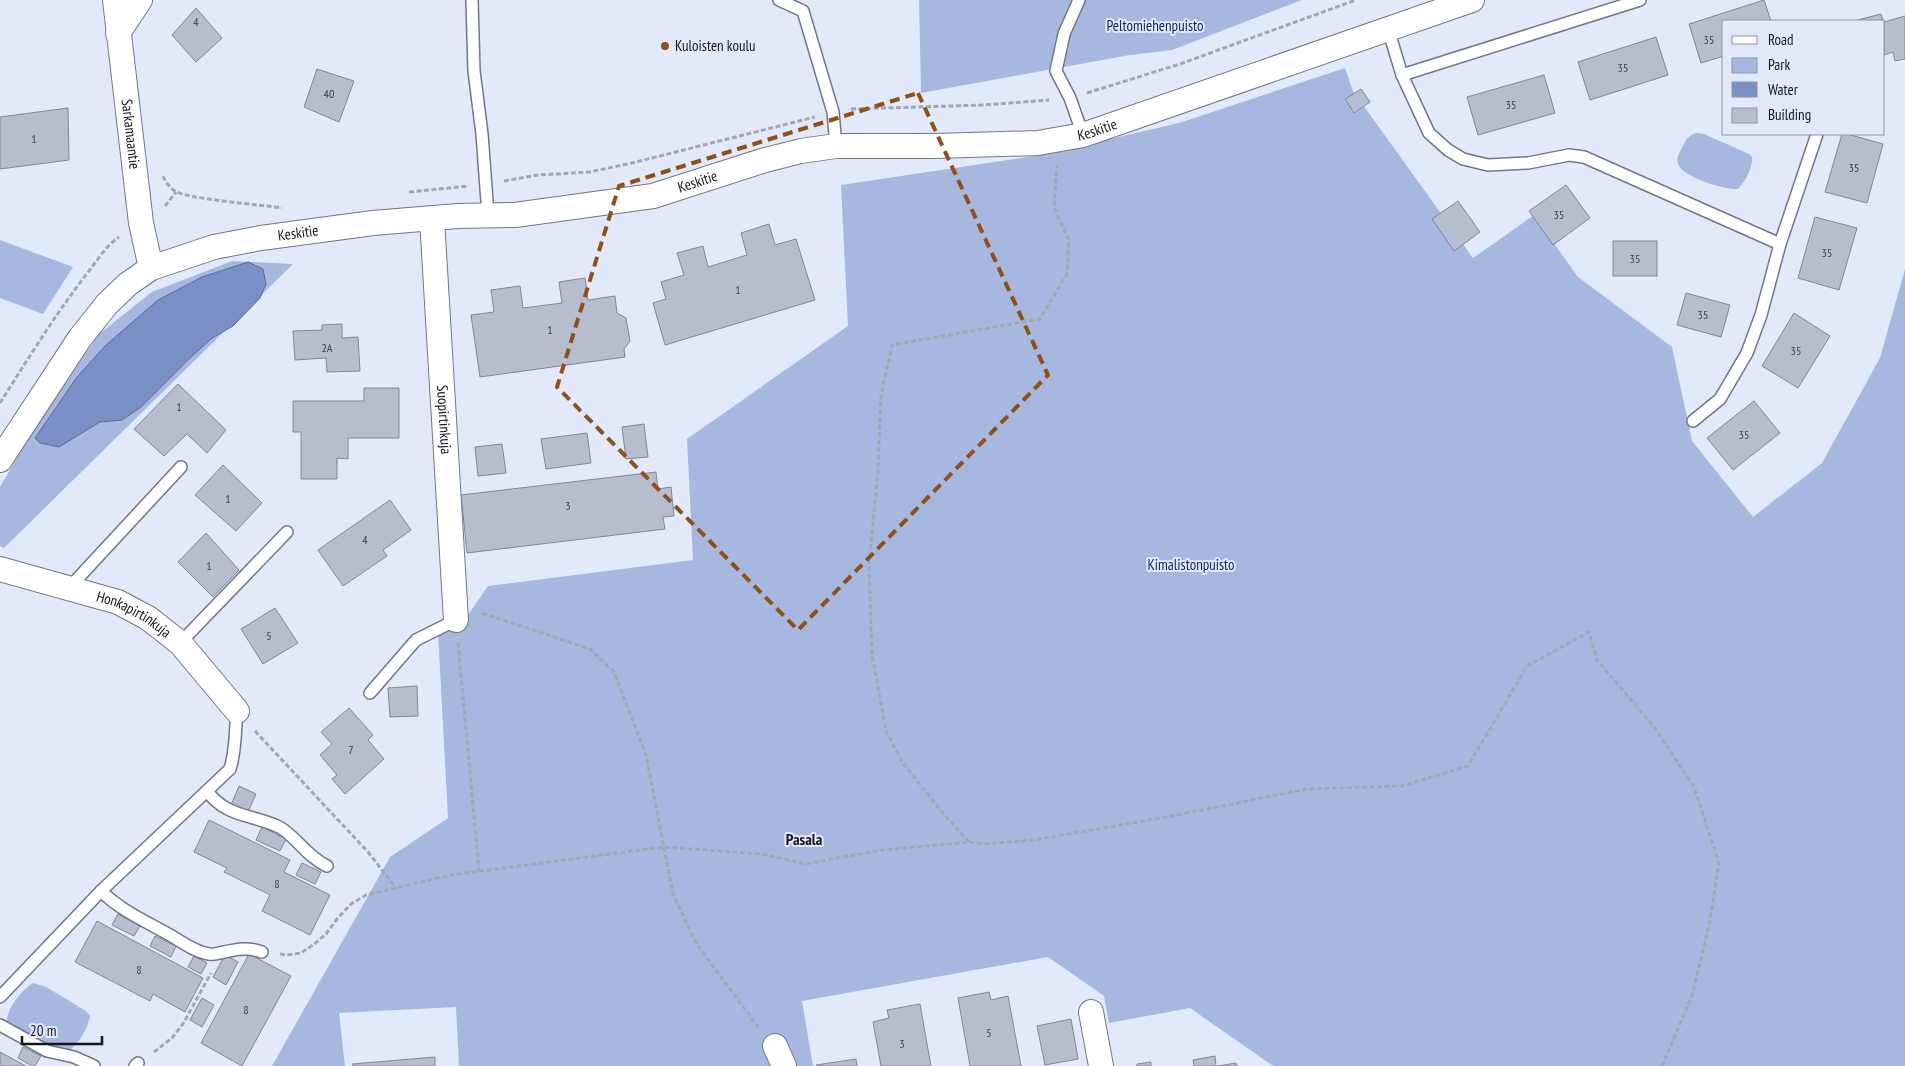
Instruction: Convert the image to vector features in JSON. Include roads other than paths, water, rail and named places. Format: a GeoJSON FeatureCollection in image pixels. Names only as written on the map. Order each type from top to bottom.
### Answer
{"type":"FeatureCollection","features":[{"type":"Feature","properties":{"kind":"street","name":"Sarkamaantie"},"geometry":{"type":"LineString","coordinates":[[115,0],[141,223],[151,268]]}},
{"type":"Feature","properties":{"kind":"street"},"geometry":{"type":"LineString","coordinates":[[118,33],[140,0]]}},
{"type":"Feature","properties":{"kind":"street","name":"Keskitie"},"geometry":{"type":"LineString","coordinates":[[0,460],[80,338],[128,284],[151,268],[214,247],[261,238],[372,223],[458,216],[515,215],[653,196],[762,161],[801,151],[836,146],[1038,143],[1083,135],[1472,0]]}},
{"type":"Feature","properties":{"kind":"street","name":"Suopirtinkuja"},"geometry":{"type":"LineString","coordinates":[[432,219],[455,613]]}},
{"type":"Feature","properties":{"kind":"street","name":"Honkapirtinkuja"},"geometry":{"type":"LineString","coordinates":[[0,569],[118,602],[148,618],[180,643],[237,711]]}},
{"type":"Feature","properties":{"kind":"street"},"geometry":{"type":"LineString","coordinates":[[1091,1012],[1101,1066]]}},
{"type":"Feature","properties":{"kind":"lane"},"geometry":{"type":"LineString","coordinates":[[472,0],[474,71],[488,215]]}},
{"type":"Feature","properties":{"kind":"lane"},"geometry":{"type":"LineString","coordinates":[[779,0],[803,11],[833,112],[836,146]]}},
{"type":"Feature","properties":{"kind":"lane"},"geometry":{"type":"LineString","coordinates":[[1079,0],[1064,34],[1056,71],[1070,98],[1083,135]]}},
{"type":"Feature","properties":{"kind":"lane"},"geometry":{"type":"LineString","coordinates":[[1402,75],[1640,0]]}},
{"type":"Feature","properties":{"kind":"lane"},"geometry":{"type":"LineString","coordinates":[[1388,29],[1402,75],[1429,133],[1448,150],[1463,159],[1488,165],[1528,163],[1576,155],[1780,244]]}},
{"type":"Feature","properties":{"kind":"lane"},"geometry":{"type":"LineString","coordinates":[[1694,421],[1720,399],[1747,353],[1761,315],[1780,244],[1817,135]]}},
{"type":"Feature","properties":{"kind":"lane"},"geometry":{"type":"LineString","coordinates":[[68,589],[182,467]]}},
{"type":"Feature","properties":{"kind":"lane"},"geometry":{"type":"LineString","coordinates":[[180,643],[287,532]]}},
{"type":"Feature","properties":{"kind":"lane"},"geometry":{"type":"LineString","coordinates":[[370,693],[416,640],[455,613]]}},
{"type":"Feature","properties":{"kind":"lane"},"geometry":{"type":"LineString","coordinates":[[0,997],[101,891],[230,769],[234,756],[233,747],[237,711]]}},
{"type":"Feature","properties":{"kind":"lane"},"geometry":{"type":"LineString","coordinates":[[207,791],[221,806],[233,812],[281,827],[313,857],[327,866]]}},
{"type":"Feature","properties":{"kind":"lane"},"geometry":{"type":"LineString","coordinates":[[101,891],[109,900],[183,943],[207,954],[242,948],[252,948],[262,952]]}},
{"type":"Feature","properties":{"kind":"lane"},"geometry":{"type":"LineString","coordinates":[[0,1025],[47,1051],[74,1057],[94,1066]]}},
{"type":"Feature","properties":{"kind":"water"},"geometry":{"type":"Polygon","coordinates":[[[248,262],[263,269],[266,284],[260,298],[233,326],[212,338],[190,358],[141,407],[122,420],[100,422],[59,447],[40,443],[35,438],[77,377],[105,346],[158,300],[202,277],[248,262]]]}},
{"type":"Feature","properties":{"kind":"place","name":"Kuloisten koulu"},"geometry":{"type":"Point","coordinates":[665,46]}},
{"type":"Feature","properties":{"kind":"district","name":"Pasala"},"geometry":{"type":"Point","coordinates":[804,839]}},
{"type":"Feature","properties":{"kind":"park label","name":"Peltomiehenpuisto"},"geometry":{"type":"Point","coordinates":[1155,26]}},
{"type":"Feature","properties":{"kind":"park label","name":"Kimalistonpuisto"},"geometry":{"type":"Point","coordinates":[1191,565]}}]}
